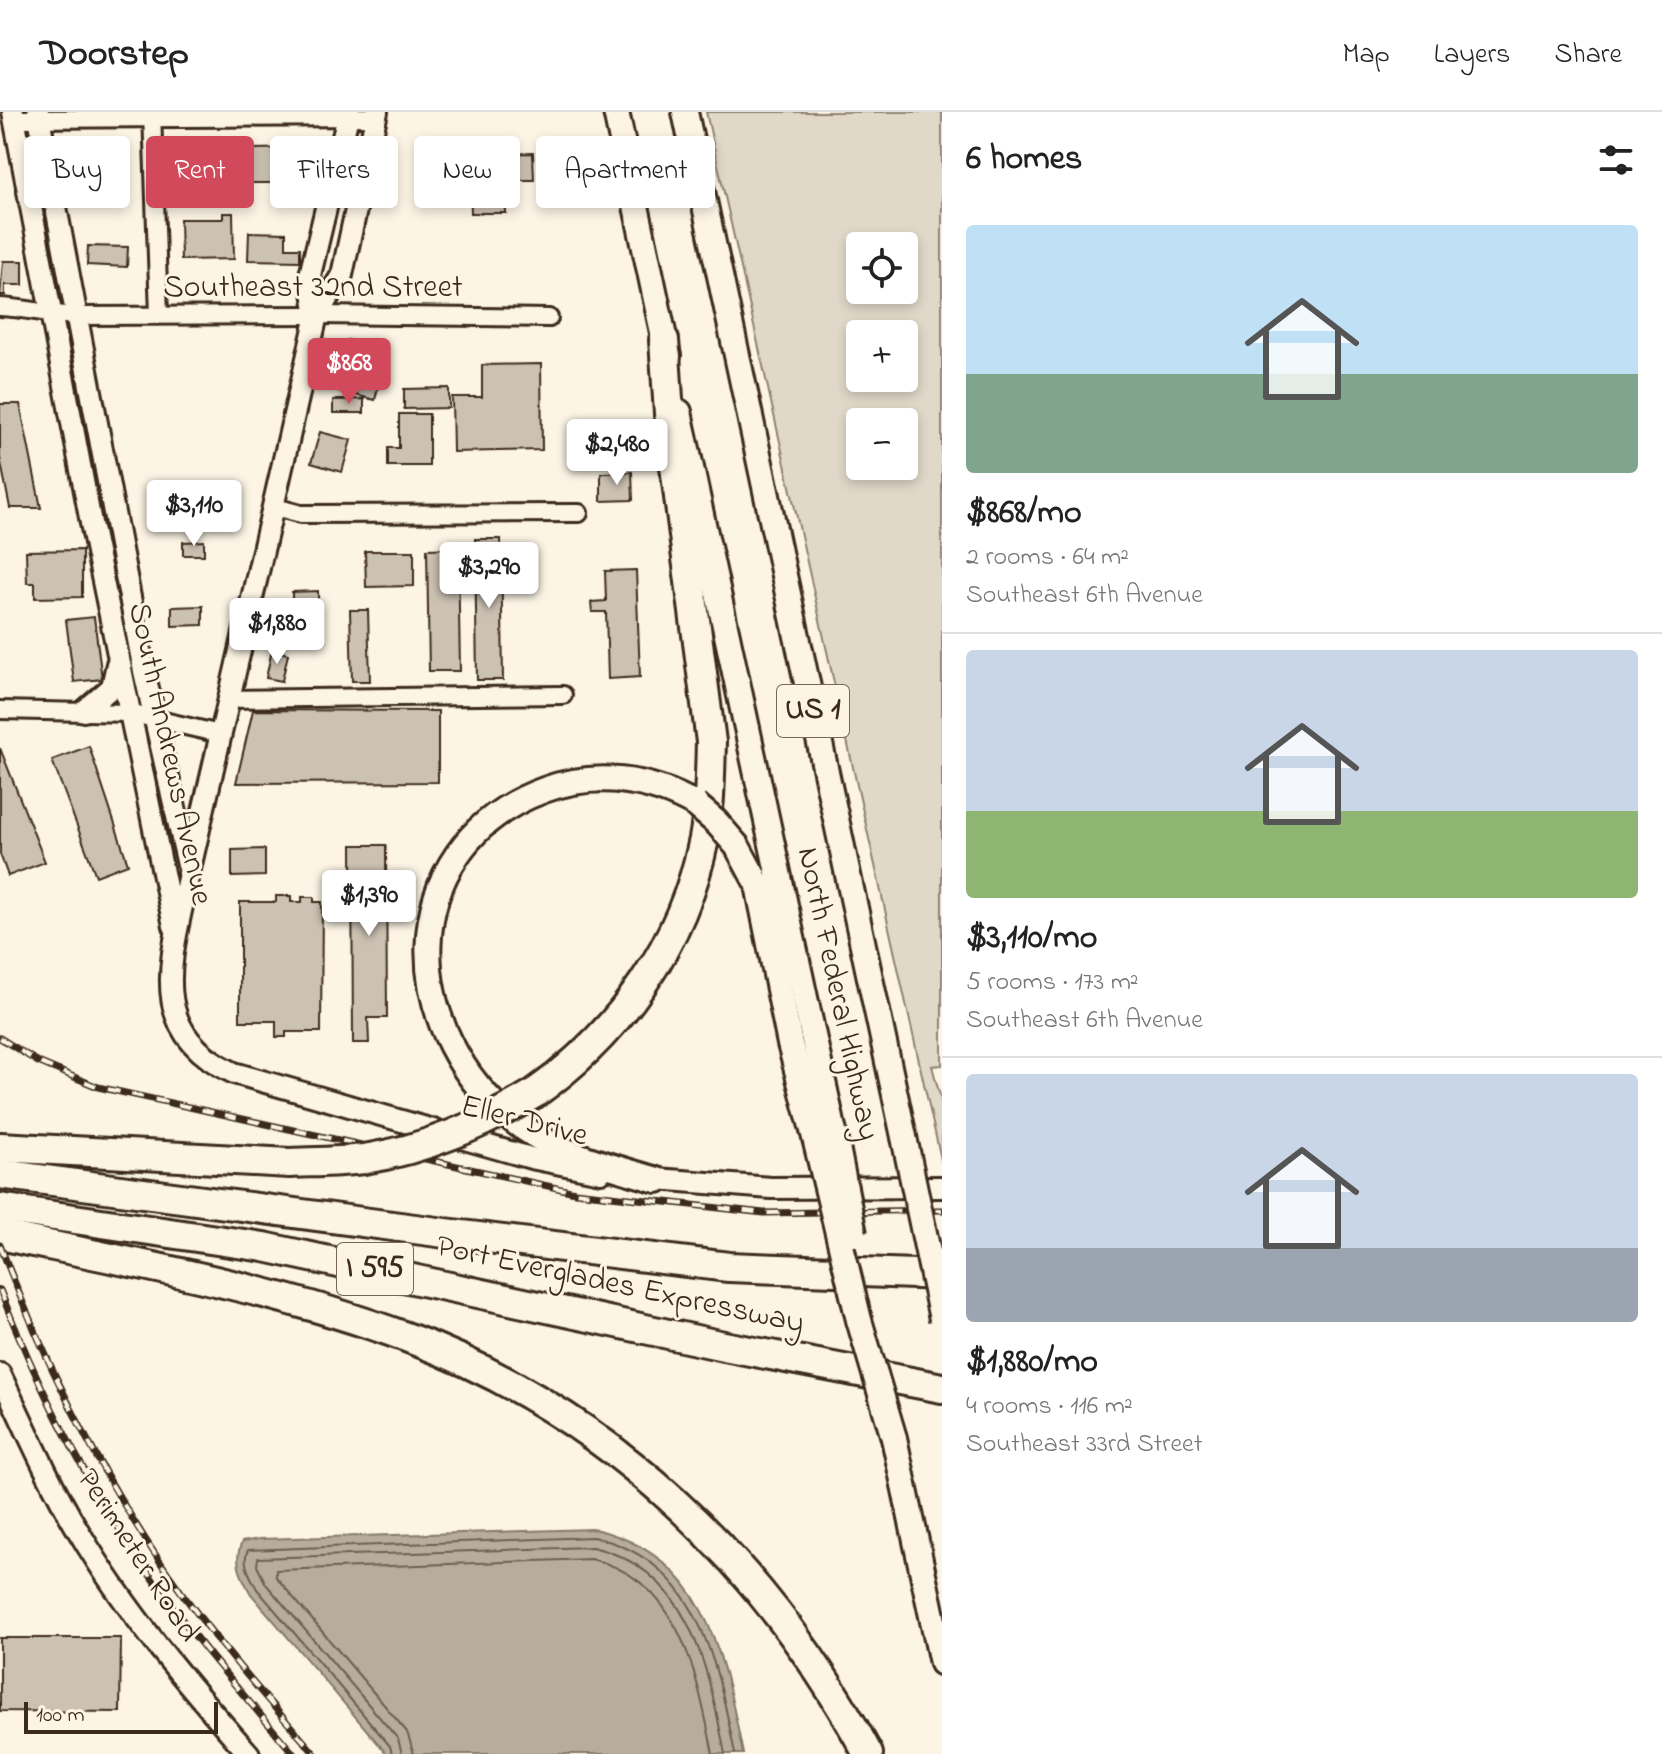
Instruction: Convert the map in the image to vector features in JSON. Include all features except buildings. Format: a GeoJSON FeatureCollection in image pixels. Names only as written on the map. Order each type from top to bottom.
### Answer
{"type":"FeatureCollection","features":[{"type":"Feature","properties":{"kind":"highway"},"geometry":{"type":"LineString","coordinates":[[4,1161],[290,1163],[364,1159],[439,1140],[509,1109],[566,1071],[604,1035],[657,963],[691,887],[704,839],[710,793],[711,742],[670,428],[664,340]]}},
{"type":"Feature","properties":{"kind":"highway","name":"Port Everglades Expressway"},"geometry":{"type":"LineString","coordinates":[[4,1161],[445,1233],[729,1267],[942,1275]]}},
{"type":"Feature","properties":{"kind":"highway","name":"Port Everglades Expressway"},"geometry":{"type":"LineString","coordinates":[[12,1209],[293,1253],[724,1346],[942,1388]]}},
{"type":"Feature","properties":{"kind":"highway"},"geometry":{"type":"LineString","coordinates":[[0,1235],[211,1282],[360,1321],[453,1356],[551,1408],[583,1428],[661,1488],[730,1555],[800,1641],[847,1714],[868,1754]]}},
{"type":"Feature","properties":{"kind":"highway"},"geometry":{"type":"LineString","coordinates":[[729,1267],[840,1284],[942,1293]]}},
{"type":"Feature","properties":{"kind":"highway"},"geometry":{"type":"LineString","coordinates":[[724,1346],[942,1405]]}},
{"type":"Feature","properties":{"kind":"main road","name":"US 1"},"geometry":{"type":"LineString","coordinates":[[616,112],[664,340]]}},
{"type":"Feature","properties":{"kind":"main road","name":"North Federal Highway"},"geometry":{"type":"LineString","coordinates":[[685,112],[942,1319]]}},
{"type":"Feature","properties":{"kind":"main road","name":"North Federal Highway"},"geometry":{"type":"LineString","coordinates":[[664,340],[825,1140],[942,1663]]}},
{"type":"Feature","properties":{"kind":"main road"},"geometry":{"type":"LineString","coordinates":[[657,1180],[557,1147],[524,1128],[487,1095],[459,1058],[438,1014],[428,969],[429,926],[441,882],[462,844],[484,824],[525,798],[570,782],[615,779],[657,787],[696,805],[737,846],[754,874],[761,897],[790,1044],[825,1140]]}},
{"type":"Feature","properties":{"kind":"street"},"geometry":{"type":"LineString","coordinates":[[317,315],[310,275],[348,114]]}},
{"type":"Feature","properties":{"kind":"street"},"geometry":{"type":"LineString","coordinates":[[14,116],[377,114],[342,275],[317,315]]}},
{"type":"Feature","properties":{"kind":"street"},"geometry":{"type":"LineString","coordinates":[[152,115],[159,315]]}},
{"type":"Feature","properties":{"kind":"street","name":"South Andrews Avenue"},"geometry":{"type":"LineString","coordinates":[[14,116],[129,713],[177,938]]}},
{"type":"Feature","properties":{"kind":"street","name":"South Andrews Avenue"},"geometry":{"type":"LineString","coordinates":[[39,116],[141,656],[189,873]]}},
{"type":"Feature","properties":{"kind":"street","name":"Southeast 32nd Street"},"geometry":{"type":"LineString","coordinates":[[0,307],[77,316],[549,318]]}},
{"type":"Feature","properties":{"kind":"street","name":"Eller Drive"},"geometry":{"type":"LineString","coordinates":[[317,315],[220,734],[171,966],[170,997],[183,1031],[202,1052],[234,1073],[531,1158],[657,1180],[771,1188],[942,1187]]}},
{"type":"Feature","properties":{"kind":"street"},"geometry":{"type":"LineString","coordinates":[[275,507],[301,514],[579,513]]}},
{"type":"Feature","properties":{"kind":"street"},"geometry":{"type":"LineString","coordinates":[[84,711],[112,687],[118,656]]}},
{"type":"Feature","properties":{"kind":"street"},"geometry":{"type":"LineString","coordinates":[[228,699],[563,695]]}},
{"type":"Feature","properties":{"kind":"street"},"geometry":{"type":"LineString","coordinates":[[0,710],[129,713],[220,734]]}},
{"type":"Feature","properties":{"kind":"street","name":"Perimeter Road"},"geometry":{"type":"LineString","coordinates":[[0,1374],[61,1501],[104,1571],[167,1660],[249,1754]]}},
{"type":"Feature","properties":{"kind":"shaded area"},"geometry":{"type":"Polygon","coordinates":[[[706,112],[942,112],[942,1065],[932,1066],[942,1103],[942,1164],[715,152],[715,136],[711,136],[706,112]]]}},
{"type":"Feature","properties":{"kind":"water"},"geometry":{"type":"Polygon","coordinates":[[[594,1529],[632,1542],[662,1562],[686,1586],[717,1646],[743,1754],[387,1754],[251,1594],[238,1562],[242,1542],[259,1539],[594,1529]]]}},
{"type":"Feature","properties":{"kind":"railway"},"geometry":{"type":"LineString","coordinates":[[0,1038],[38,1062],[98,1087],[575,1192],[764,1213],[942,1210]]}},
{"type":"Feature","properties":{"kind":"railway"},"geometry":{"type":"LineString","coordinates":[[0,1245],[74,1415],[143,1536],[203,1621],[315,1754]]}},
{"type":"Feature","properties":{"kind":"railway"},"geometry":{"type":"LineString","coordinates":[[0,1290],[50,1405],[110,1515],[189,1628],[294,1754]]}}]}
